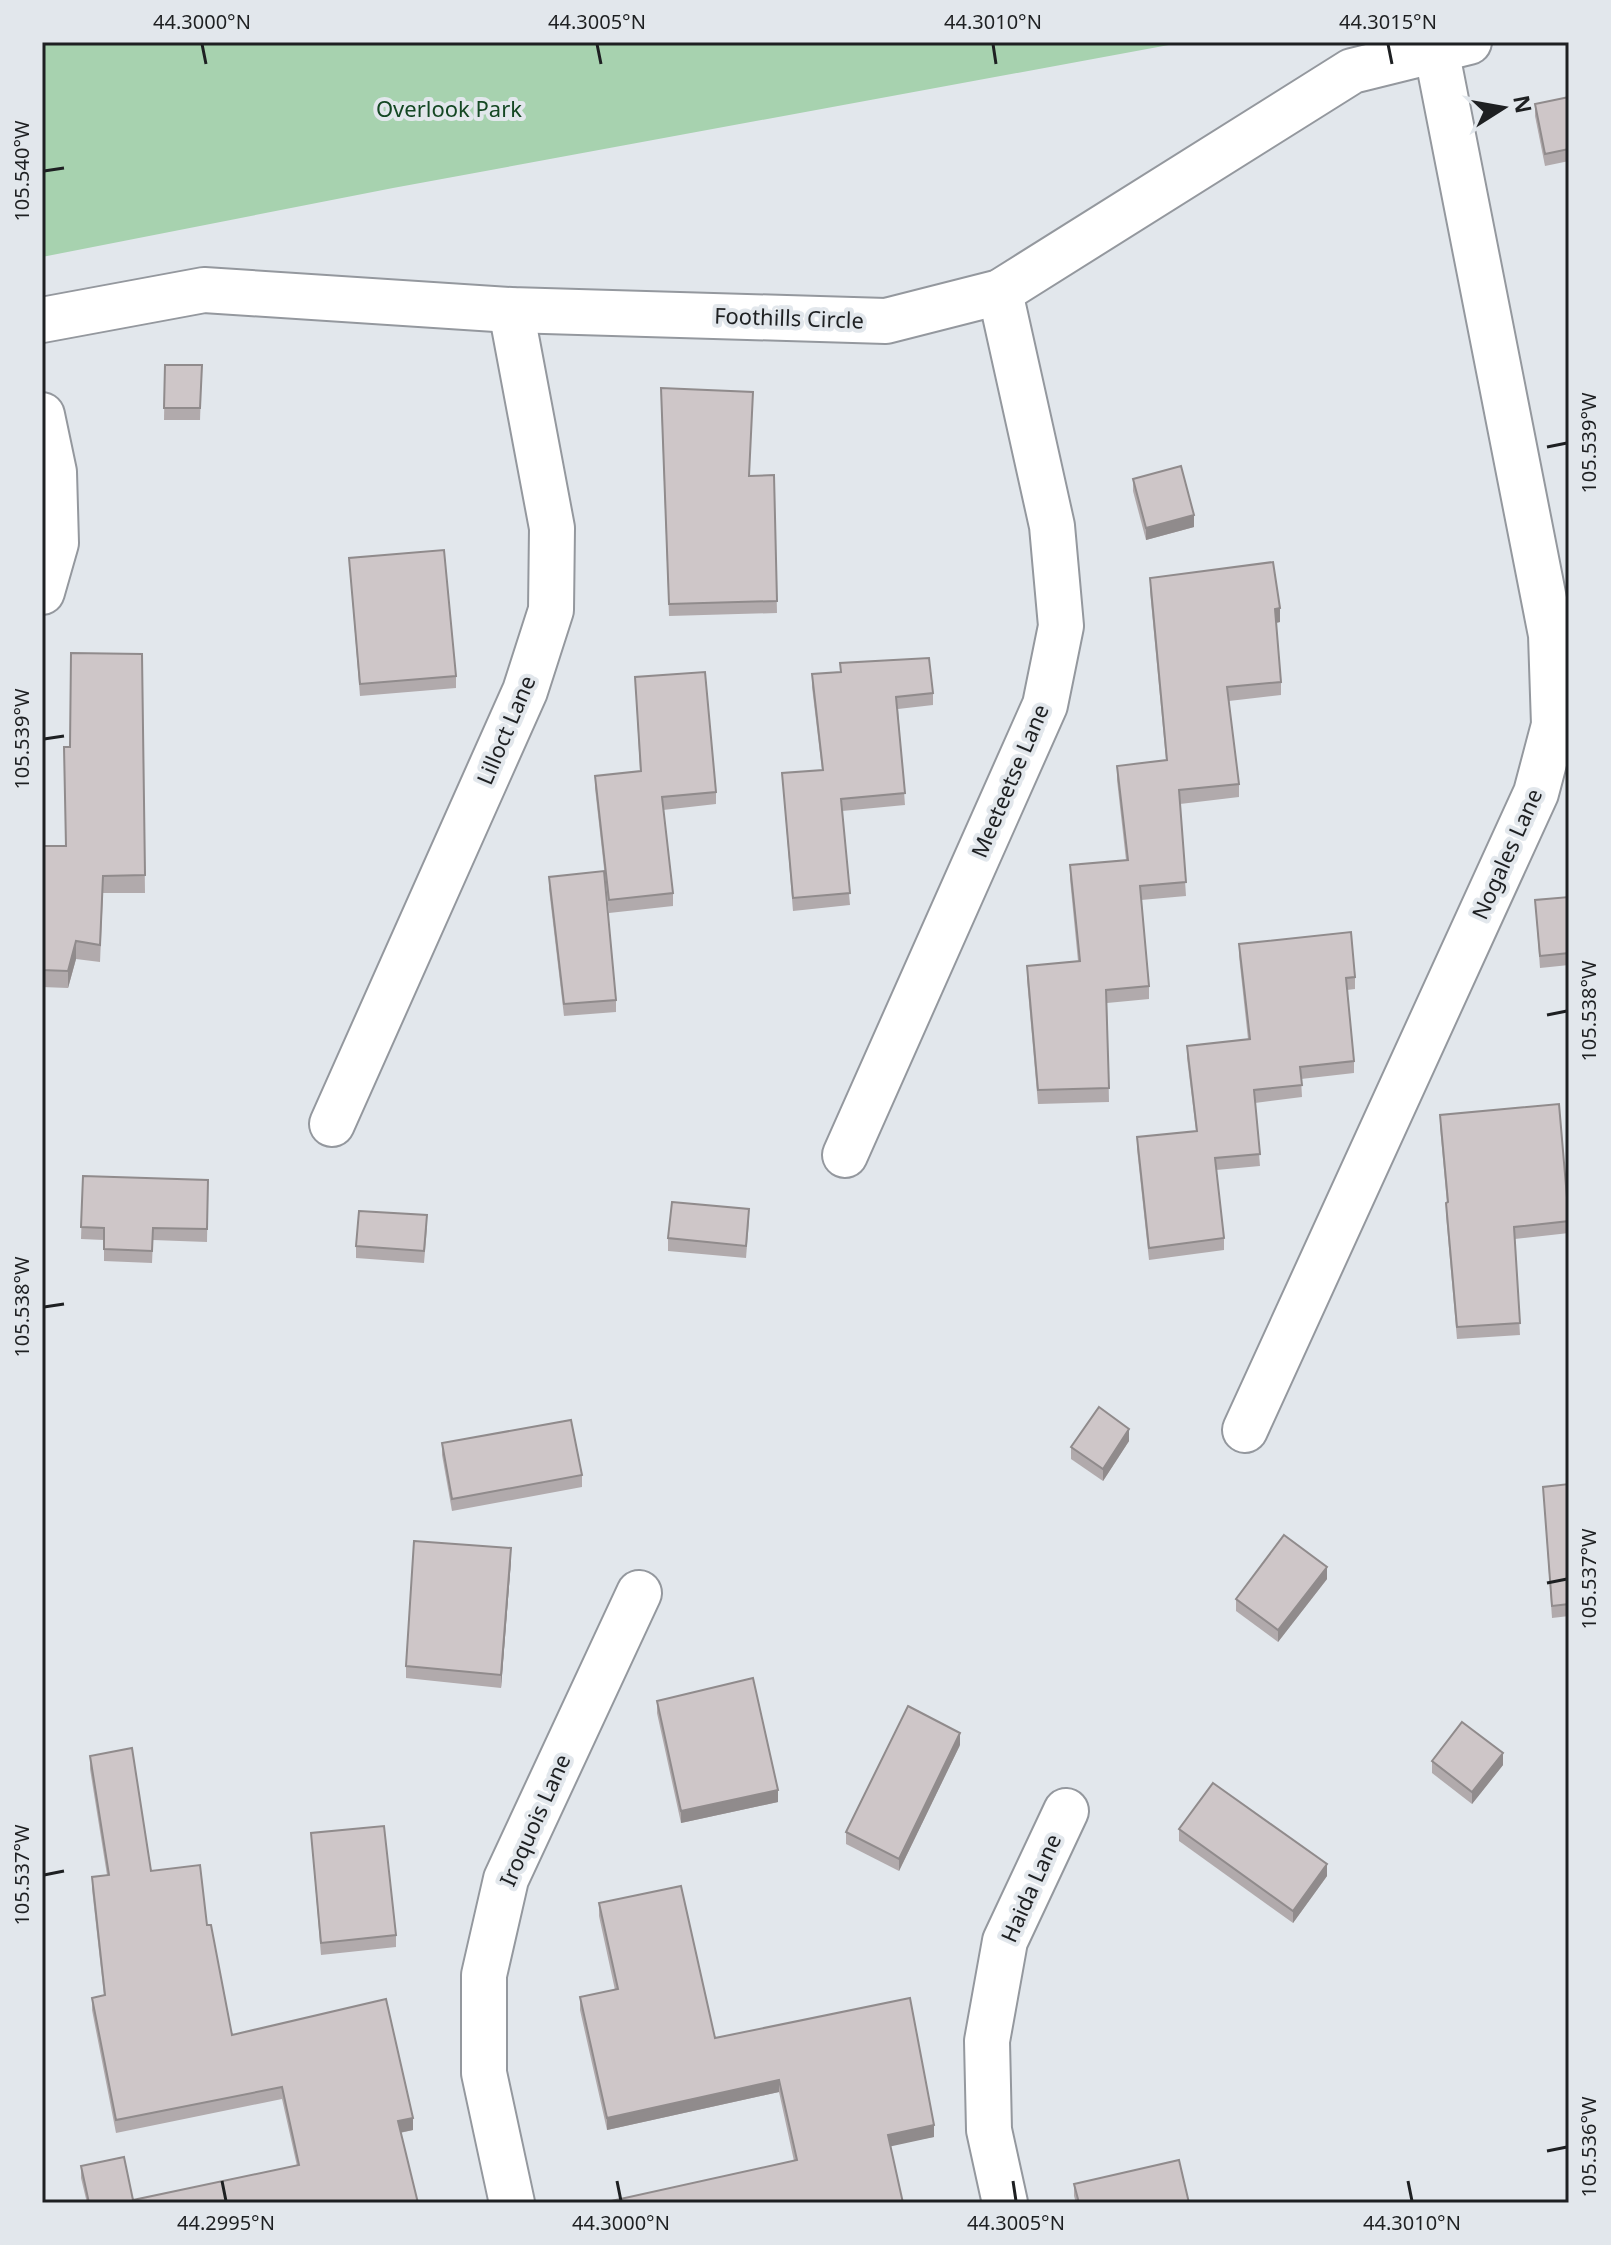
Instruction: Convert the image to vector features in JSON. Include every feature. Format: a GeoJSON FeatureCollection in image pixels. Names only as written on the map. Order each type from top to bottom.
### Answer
{"type":"FeatureCollection","features":[{"type":"Feature","properties":{"kind":"street","name":"Foothills Circle"},"geometry":{"type":"LineString","coordinates":[[42,320],[204,290],[511,310],[886,321],[1000,292],[1352,71],[1452,45]]}},
{"type":"Feature","properties":{"kind":"street","name":"Nogales Lane"},"geometry":{"type":"LineString","coordinates":[[1245,1430],[1552,794],[1554,725],[1551,635],[1452,45]]}},
{"type":"Feature","properties":{"kind":"street","name":"Meeteetse Lane"},"geometry":{"type":"LineString","coordinates":[[845,1155],[1045,705],[1061,626],[1052,526],[1000,292]]}},
{"type":"Feature","properties":{"kind":"street","name":"Lilloct Lane"},"geometry":{"type":"LineString","coordinates":[[332,1124],[525,691],[551,610],[552,528],[511,310]]}},
{"type":"Feature","properties":{"kind":"street"},"geometry":{"type":"LineString","coordinates":[[42,415],[54,472],[56,543],[42,592]]}},
{"type":"Feature","properties":{"kind":"street","name":"Iroquois Lane"},"geometry":{"type":"LineString","coordinates":[[512,2203],[484,2073],[484,1975],[506,1879],[639,1593]]}},
{"type":"Feature","properties":{"kind":"street","name":"Haida Lane"},"geometry":{"type":"LineString","coordinates":[[1005,2203],[989,2130],[987,2041],[1005,1941],[1066,1811]]}},
{"type":"Feature","properties":{"kind":"green space","name":"Overlook Park"},"geometry":{"type":"Polygon","coordinates":[[[42,42],[1185,42],[393,188],[42,257],[42,42]]]}},
{"type":"Feature","properties":{"kind":"building"},"geometry":{"type":"Polygon","coordinates":[[[1569,97],[1569,149],[1545,154],[1535,104],[1569,97]]]}},
{"type":"Feature","properties":{"kind":"building"},"geometry":{"type":"Polygon","coordinates":[[[165,365],[202,365],[200,408],[164,408],[165,365]]]}},
{"type":"Feature","properties":{"kind":"building"},"geometry":{"type":"Polygon","coordinates":[[[661,388],[753,392],[749,476],[774,475],[777,601],[669,604],[661,388]]]}},
{"type":"Feature","properties":{"kind":"building"},"geometry":{"type":"Polygon","coordinates":[[[1181,466],[1194,515],[1146,528],[1133,479],[1181,466]]]}},
{"type":"Feature","properties":{"kind":"building"},"geometry":{"type":"Polygon","coordinates":[[[444,550],[456,676],[360,684],[349,558],[444,550]]]}},
{"type":"Feature","properties":{"kind":"building"},"geometry":{"type":"Polygon","coordinates":[[[1273,562],[1280,608],[1275,609],[1281,682],[1227,687],[1239,784],[1179,790],[1186,882],[1140,886],[1149,986],[1106,990],[1109,1088],[1038,1090],[1027,966],[1080,961],[1070,865],[1128,860],[1117,766],[1167,760],[1150,578],[1273,562]]]}},
{"type":"Feature","properties":{"kind":"building"},"geometry":{"type":"Polygon","coordinates":[[[71,653],[142,654],[145,875],[103,876],[100,945],[76,941],[68,971],[42,970],[42,846],[66,846],[64,747],[70,747],[71,653]]]}},
{"type":"Feature","properties":{"kind":"building"},"geometry":{"type":"Polygon","coordinates":[[[929,658],[933,693],[896,697],[905,793],[841,799],[850,893],[793,898],[782,773],[823,770],[812,674],[841,672],[840,663],[929,658]]]}},
{"type":"Feature","properties":{"kind":"building"},"geometry":{"type":"Polygon","coordinates":[[[705,672],[716,792],[662,797],[673,893],[609,900],[595,776],[641,771],[635,677],[705,672]]]}},
{"type":"Feature","properties":{"kind":"building"},"geometry":{"type":"Polygon","coordinates":[[[604,871],[616,1000],[564,1004],[549,877],[604,871]]]}},
{"type":"Feature","properties":{"kind":"building"},"geometry":{"type":"Polygon","coordinates":[[[1569,897],[1569,953],[1540,956],[1535,900],[1569,897]]]}},
{"type":"Feature","properties":{"kind":"building"},"geometry":{"type":"Polygon","coordinates":[[[1351,932],[1355,977],[1346,978],[1354,1061],[1300,1067],[1302,1085],[1254,1090],[1260,1154],[1215,1158],[1224,1238],[1149,1248],[1137,1137],[1197,1131],[1187,1046],[1250,1039],[1239,944],[1351,932]]]}},
{"type":"Feature","properties":{"kind":"building"},"geometry":{"type":"Polygon","coordinates":[[[1559,1104],[1569,1221],[1514,1227],[1520,1323],[1457,1327],[1440,1115],[1559,1104]]]}},
{"type":"Feature","properties":{"kind":"building"},"geometry":{"type":"Polygon","coordinates":[[[83,1176],[208,1180],[207,1229],[153,1228],[152,1251],[104,1249],[104,1228],[81,1227],[83,1176]]]}},
{"type":"Feature","properties":{"kind":"building"},"geometry":{"type":"Polygon","coordinates":[[[672,1202],[749,1209],[746,1246],[668,1238],[672,1202]]]}},
{"type":"Feature","properties":{"kind":"building"},"geometry":{"type":"Polygon","coordinates":[[[359,1211],[427,1215],[424,1251],[356,1246],[359,1211]]]}},
{"type":"Feature","properties":{"kind":"building"},"geometry":{"type":"Polygon","coordinates":[[[1099,1407],[1129,1429],[1103,1469],[1071,1447],[1099,1407]]]}},
{"type":"Feature","properties":{"kind":"building"},"geometry":{"type":"Polygon","coordinates":[[[571,1420],[582,1475],[452,1499],[442,1443],[571,1420]]]}},
{"type":"Feature","properties":{"kind":"building"},"geometry":{"type":"Polygon","coordinates":[[[1569,1484],[1569,1604],[1552,1606],[1543,1487],[1569,1484]]]}},
{"type":"Feature","properties":{"kind":"building"},"geometry":{"type":"Polygon","coordinates":[[[1284,1535],[1327,1567],[1278,1630],[1236,1599],[1284,1535]]]}},
{"type":"Feature","properties":{"kind":"building"},"geometry":{"type":"Polygon","coordinates":[[[414,1541],[511,1548],[501,1675],[406,1666],[414,1541]]]}},
{"type":"Feature","properties":{"kind":"building"},"geometry":{"type":"Polygon","coordinates":[[[753,1678],[778,1790],[681,1811],[657,1701],[753,1678]]]}},
{"type":"Feature","properties":{"kind":"building"},"geometry":{"type":"Polygon","coordinates":[[[908,1706],[960,1733],[899,1859],[846,1832],[908,1706]]]}},
{"type":"Feature","properties":{"kind":"building"},"geometry":{"type":"Polygon","coordinates":[[[1462,1722],[1503,1753],[1472,1792],[1432,1761],[1462,1722]]]}},
{"type":"Feature","properties":{"kind":"building"},"geometry":{"type":"Polygon","coordinates":[[[132,1748],[151,1871],[200,1865],[207,1925],[211,1925],[232,2035],[386,1999],[413,2118],[398,2121],[418,2203],[89,2203],[81,2166],[124,2157],[133,2200],[299,2165],[282,2087],[116,2120],[92,1998],[105,1995],[92,1877],[109,1875],[90,1756],[132,1748]]]}},
{"type":"Feature","properties":{"kind":"building"},"geometry":{"type":"Polygon","coordinates":[[[1213,1783],[1327,1864],[1293,1911],[1179,1829],[1213,1783]]]}},
{"type":"Feature","properties":{"kind":"building"},"geometry":{"type":"Polygon","coordinates":[[[384,1826],[396,1935],[321,1943],[311,1833],[384,1826]]]}},
{"type":"Feature","properties":{"kind":"building"},"geometry":{"type":"Polygon","coordinates":[[[681,1886],[715,2038],[910,1998],[934,2125],[888,2135],[903,2203],[611,2203],[797,2160],[779,2080],[607,2118],[580,1997],[618,1989],[599,1903],[681,1886]]]}},
{"type":"Feature","properties":{"kind":"building"},"geometry":{"type":"Polygon","coordinates":[[[1179,2160],[1189,2203],[1079,2203],[1074,2184],[1179,2160]]]}}]}
